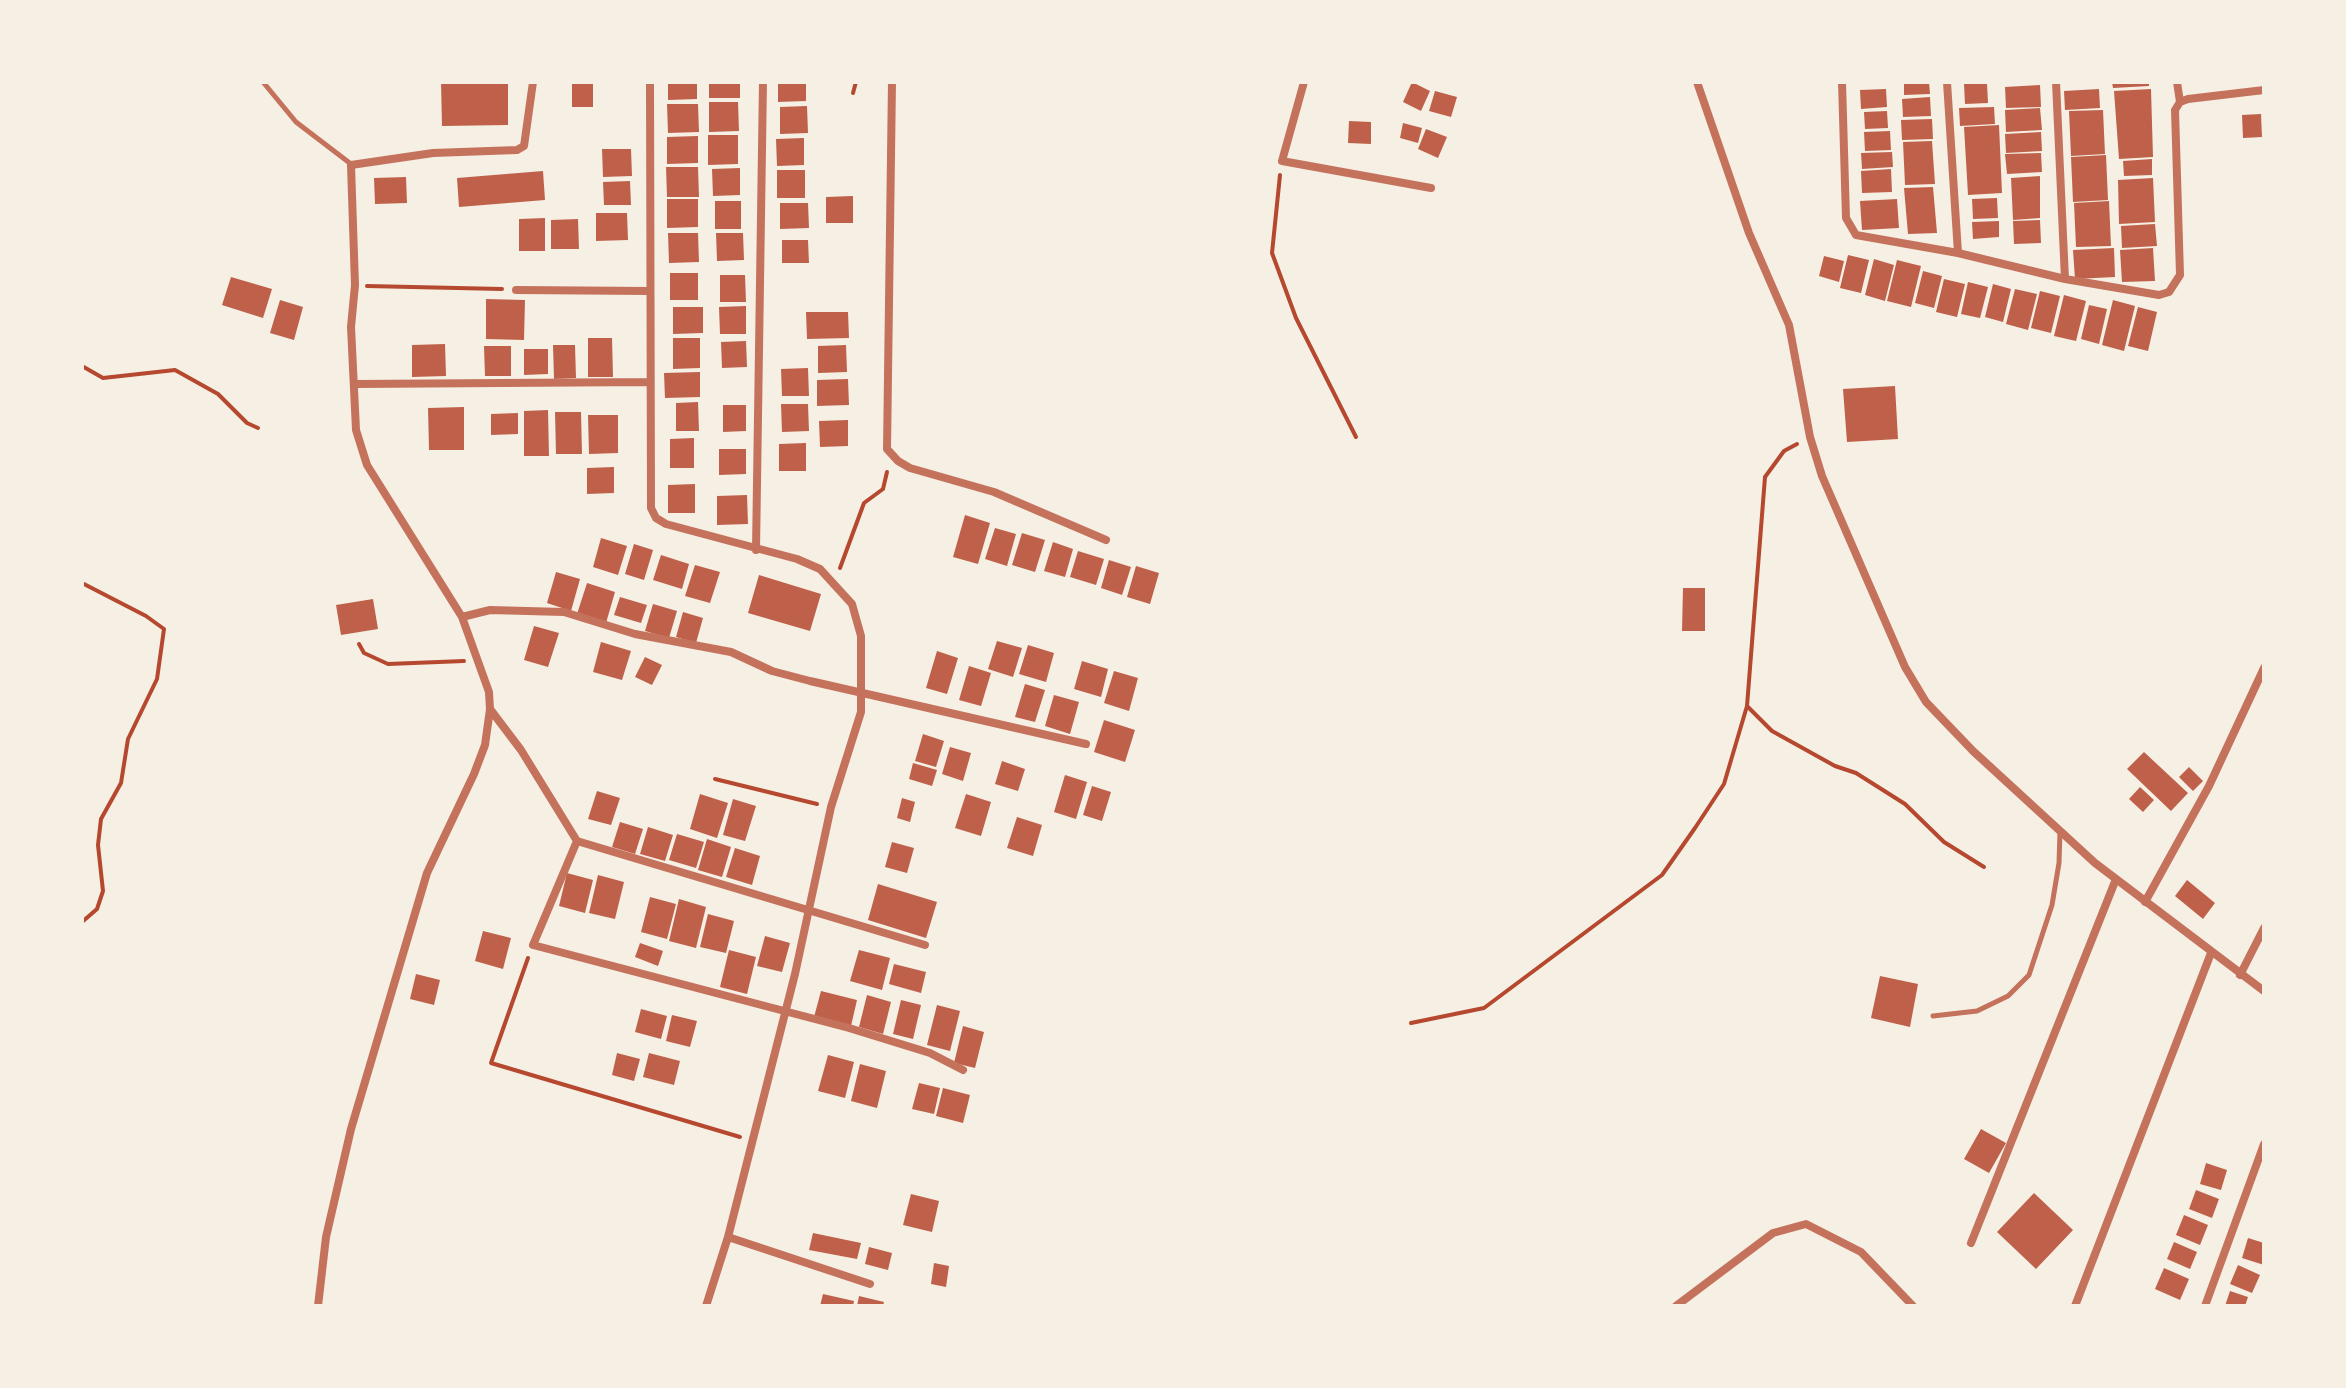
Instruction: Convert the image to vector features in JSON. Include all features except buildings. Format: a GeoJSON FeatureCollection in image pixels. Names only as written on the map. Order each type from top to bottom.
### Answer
{"type":"FeatureCollection","features":[{"type":"Feature","properties":{"kind":"street"},"geometry":{"type":"LineString","coordinates":[[318,1306],[329,1223],[351,1129],[427,873],[474,774],[485,745],[490,709],[489,692],[462,617],[367,465],[356,430],[351,327],[355,285],[351,165],[433,153],[517,150],[524,146],[533,82]]}},
{"type":"Feature","properties":{"kind":"street"},"geometry":{"type":"LineString","coordinates":[[650,82],[648,291],[651,508],[656,518],[756,550],[797,559],[820,569],[852,604],[861,636],[861,712],[831,807],[728,1237],[706,1306]]}},
{"type":"Feature","properties":{"kind":"street"},"geometry":{"type":"LineString","coordinates":[[756,550],[763,82]]}},
{"type":"Feature","properties":{"kind":"street"},"geometry":{"type":"LineString","coordinates":[[892,82],[887,449],[910,468],[994,492],[1106,540]]}},
{"type":"Feature","properties":{"kind":"street"},"geometry":{"type":"LineString","coordinates":[[1304,82],[1282,161],[1431,188]]}},
{"type":"Feature","properties":{"kind":"street"},"geometry":{"type":"LineString","coordinates":[[1697,82],[1749,233],[1789,325],[1810,437],[1842,527],[1905,667],[1926,702],[2060,831],[2116,879],[2264,991]]}},
{"type":"Feature","properties":{"kind":"street"},"geometry":{"type":"LineString","coordinates":[[1842,82],[1846,218],[1856,235],[1958,253],[2065,279],[2159,295],[2169,292],[2180,275],[2175,110],[2180,102],[2177,82]]}},
{"type":"Feature","properties":{"kind":"street"},"geometry":{"type":"LineString","coordinates":[[1947,82],[1958,253]]}},
{"type":"Feature","properties":{"kind":"street"},"geometry":{"type":"LineString","coordinates":[[2056,82],[2065,279]]}},
{"type":"Feature","properties":{"kind":"street"},"geometry":{"type":"LineString","coordinates":[[2180,102],[2264,90]]}},
{"type":"Feature","properties":{"kind":"street"},"geometry":{"type":"LineString","coordinates":[[516,290],[648,291]]}},
{"type":"Feature","properties":{"kind":"street"},"geometry":{"type":"LineString","coordinates":[[355,384],[649,382]]}},
{"type":"Feature","properties":{"kind":"street"},"geometry":{"type":"LineString","coordinates":[[462,617],[490,610],[564,612],[635,634],[731,652],[772,671],[1086,744]]}},
{"type":"Feature","properties":{"kind":"street"},"geometry":{"type":"LineString","coordinates":[[2145,902],[2209,786],[2264,668]]}},
{"type":"Feature","properties":{"kind":"street"},"geometry":{"type":"LineString","coordinates":[[490,709],[521,750],[577,841],[806,912],[925,945]]}},
{"type":"Feature","properties":{"kind":"street"},"geometry":{"type":"LineString","coordinates":[[577,841],[533,945],[930,1053],[963,1070]]}},
{"type":"Feature","properties":{"kind":"street"},"geometry":{"type":"LineString","coordinates":[[1971,1243],[2116,879]]}},
{"type":"Feature","properties":{"kind":"street"},"geometry":{"type":"LineString","coordinates":[[2240,975],[2264,928]]}},
{"type":"Feature","properties":{"kind":"street"},"geometry":{"type":"LineString","coordinates":[[2075,1306],[2211,953]]}},
{"type":"Feature","properties":{"kind":"street"},"geometry":{"type":"LineString","coordinates":[[2205,1306],[2264,1144]]}},
{"type":"Feature","properties":{"kind":"street"},"geometry":{"type":"LineString","coordinates":[[1676,1306],[1773,1233],[1806,1224],[1861,1252],[1913,1306]]}},
{"type":"Feature","properties":{"kind":"street"},"geometry":{"type":"LineString","coordinates":[[728,1237],[870,1284]]}},
{"type":"Feature","properties":{"kind":"lane"},"geometry":{"type":"LineString","coordinates":[[263,82],[296,122],[351,165]]}},
{"type":"Feature","properties":{"kind":"lane"},"geometry":{"type":"LineString","coordinates":[[1933,1016],[1977,1011],[2008,996],[2029,975],[2052,905],[2059,863],[2060,831]]}},
{"type":"Feature","properties":{"kind":"path"},"geometry":{"type":"LineString","coordinates":[[853,93],[856,82]]}},
{"type":"Feature","properties":{"kind":"path"},"geometry":{"type":"LineString","coordinates":[[1282,161],[1272,253],[1296,318],[1356,437]]}},
{"type":"Feature","properties":{"kind":"path"},"geometry":{"type":"LineString","coordinates":[[355,285],[516,290]]}},
{"type":"Feature","properties":{"kind":"path"},"geometry":{"type":"LineString","coordinates":[[82,366],[103,378],[175,370],[218,394],[247,423],[258,428]]}},
{"type":"Feature","properties":{"kind":"path"},"geometry":{"type":"LineString","coordinates":[[1411,1023],[1484,1008],[1662,875],[1724,784],[1747,706],[1765,477],[1784,451],[1810,437]]}},
{"type":"Feature","properties":{"kind":"path"},"geometry":{"type":"LineString","coordinates":[[837,587],[841,560],[864,503],[883,489]]}},
{"type":"Feature","properties":{"kind":"path"},"geometry":{"type":"LineString","coordinates":[[82,583],[146,616],[164,629],[157,679],[128,739],[121,783],[101,819],[98,845],[103,891],[97,909],[82,922]]}},
{"type":"Feature","properties":{"kind":"path"},"geometry":{"type":"LineString","coordinates":[[359,644],[364,653],[388,664],[462,662],[477,655]]}},
{"type":"Feature","properties":{"kind":"path"},"geometry":{"type":"LineString","coordinates":[[1747,706],[1772,731],[1835,766],[1856,773],[1905,804],[1944,842],[1984,867]]}},
{"type":"Feature","properties":{"kind":"path"},"geometry":{"type":"LineString","coordinates":[[715,779],[831,807]]}},
{"type":"Feature","properties":{"kind":"path"},"geometry":{"type":"LineString","coordinates":[[533,945],[491,1063],[751,1140]]}}]}
